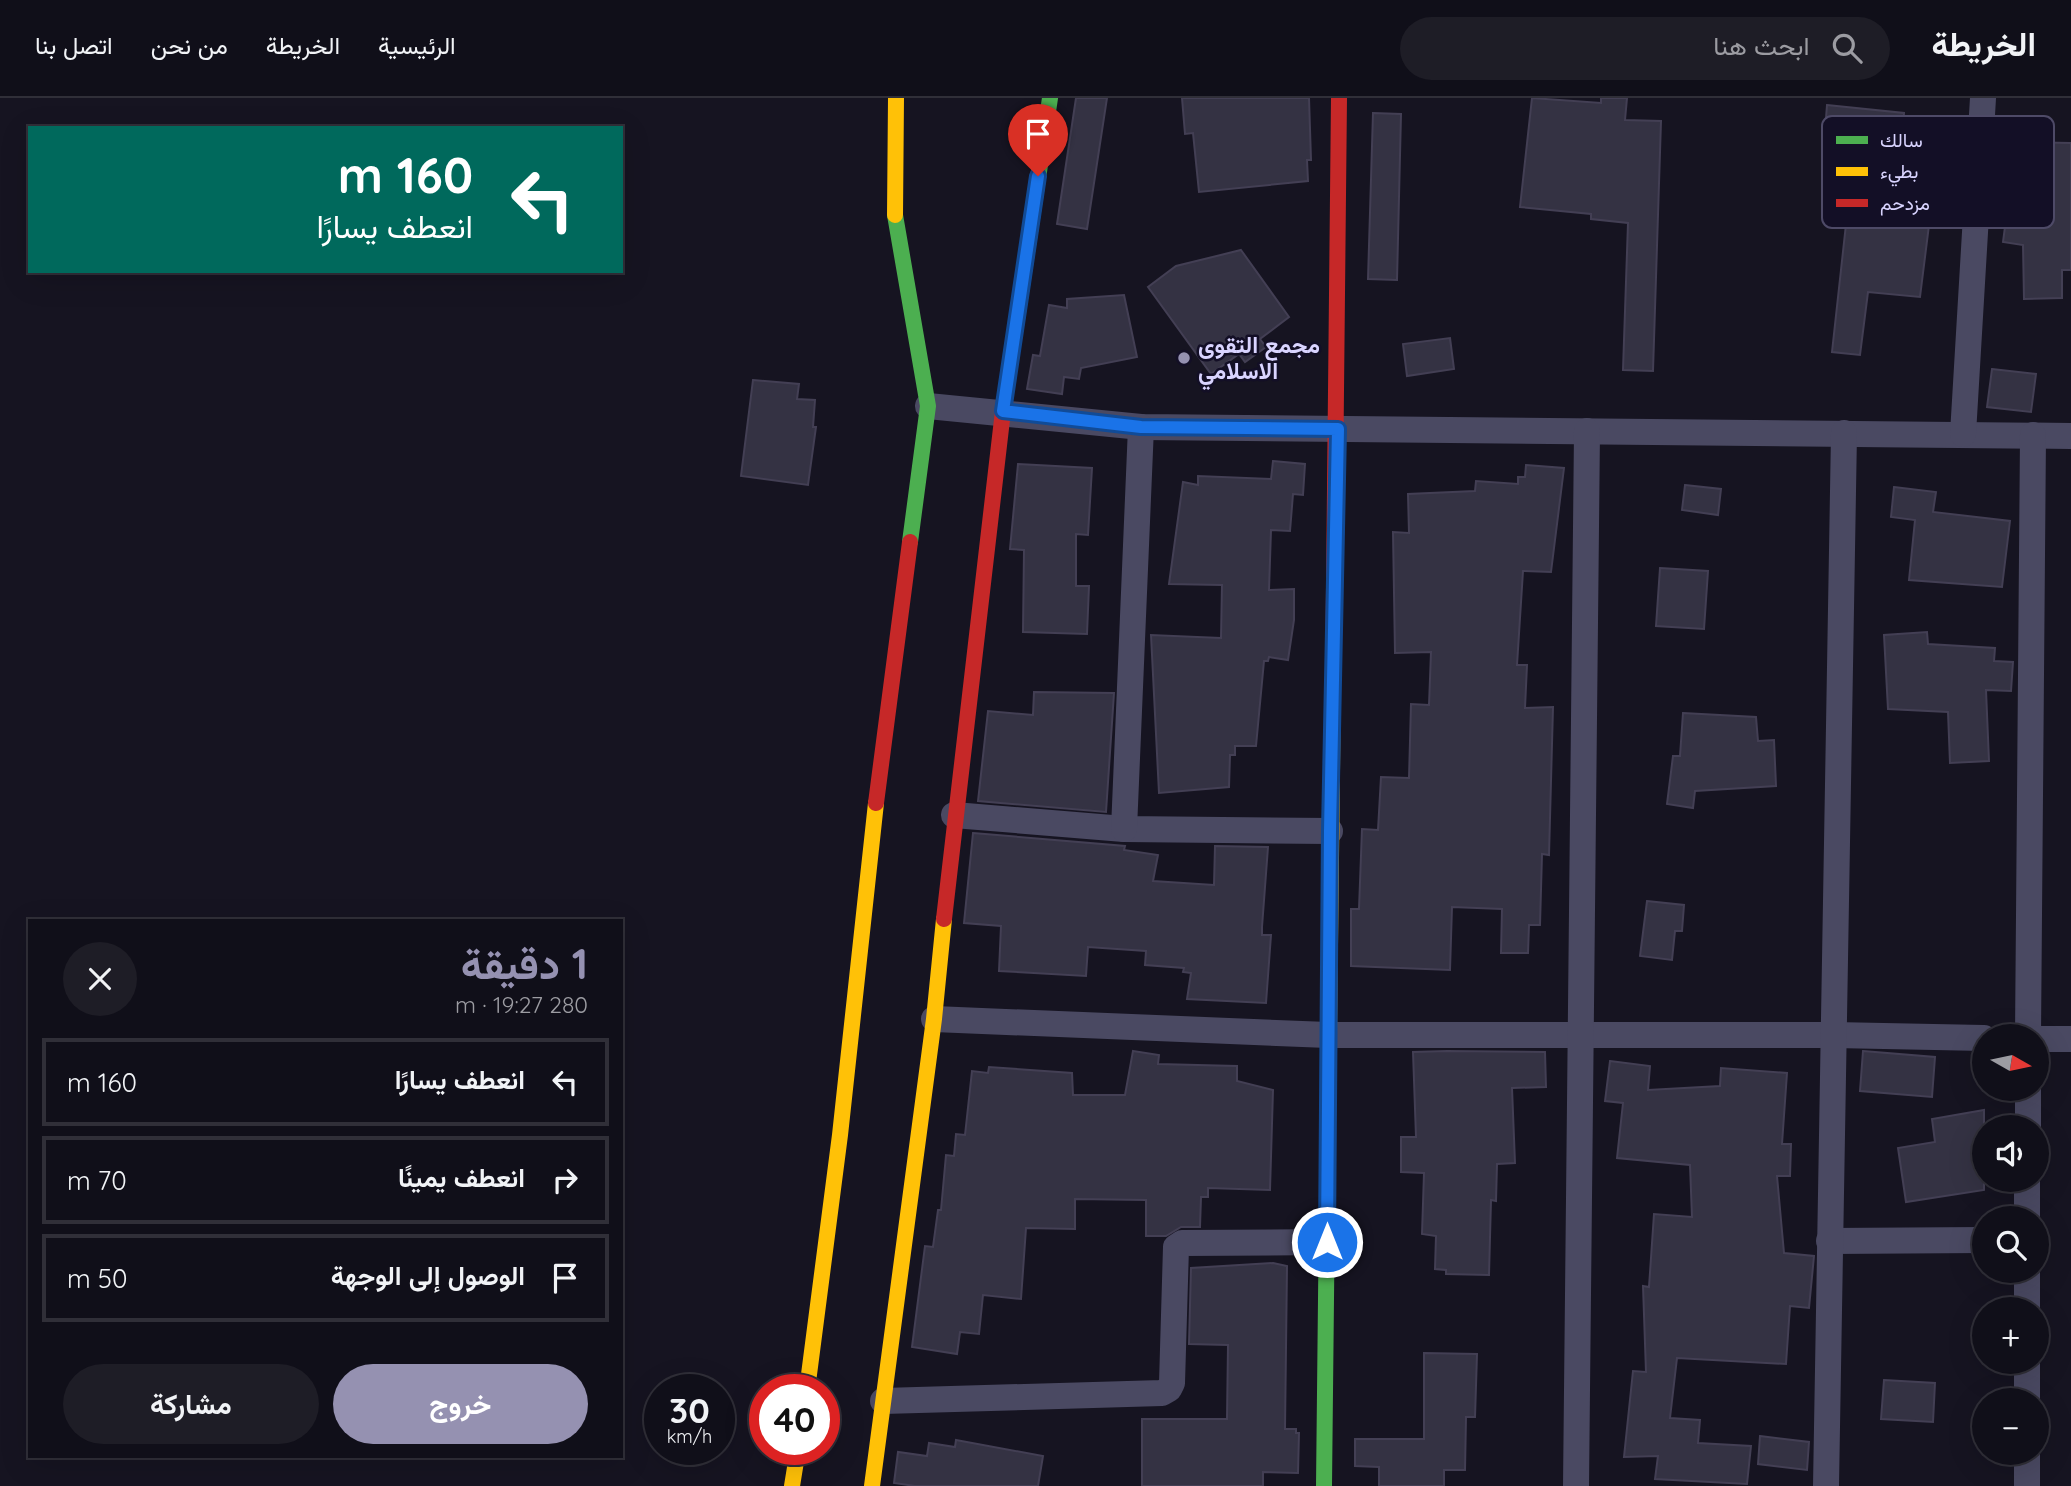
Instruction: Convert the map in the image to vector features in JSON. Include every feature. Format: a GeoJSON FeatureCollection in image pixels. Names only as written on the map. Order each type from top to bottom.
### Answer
{"type":"FeatureCollection","features":[{"type":"Feature","properties":{"kind":"street"},"geometry":{"type":"LineString","coordinates":[[809,1374],[840,1135],[876,809],[928,406],[895,227],[896,98]]}},
{"type":"Feature","properties":{"kind":"street"},"geometry":{"type":"LineString","coordinates":[[872,1486],[934,1018],[954,815],[1003,411],[1050,98]]}},
{"type":"Feature","properties":{"kind":"street"},"geometry":{"type":"LineString","coordinates":[[1324,1486],[1330,831],[1338,429],[1339,98]]}},
{"type":"Feature","properties":{"kind":"street"},"geometry":{"type":"LineString","coordinates":[[1982,116],[1983,98]]}},
{"type":"Feature","properties":{"kind":"street"},"geometry":{"type":"LineString","coordinates":[[1963,434],[1975,228]]}},
{"type":"Feature","properties":{"kind":"street"},"geometry":{"type":"LineString","coordinates":[[928,406],[1003,411],[1141,427],[2071,436]]}},
{"type":"Feature","properties":{"kind":"street"},"geometry":{"type":"LineString","coordinates":[[1124,829],[1141,427]]}},
{"type":"Feature","properties":{"kind":"street"},"geometry":{"type":"LineString","coordinates":[[1576,1486],[1587,431]]}},
{"type":"Feature","properties":{"kind":"street"},"geometry":{"type":"LineString","coordinates":[[1826,1486],[1844,433]]}},
{"type":"Feature","properties":{"kind":"street"},"geometry":{"type":"LineString","coordinates":[[2028,1024],[2033,435]]}},
{"type":"Feature","properties":{"kind":"street"},"geometry":{"type":"LineString","coordinates":[[954,815],[1124,829],[1330,831]]}},
{"type":"Feature","properties":{"kind":"street"},"geometry":{"type":"LineString","coordinates":[[934,1018],[1328,1035],[1834,1035],[1972,1038]]}},
{"type":"Feature","properties":{"kind":"street"},"geometry":{"type":"LineString","coordinates":[[2049,1039],[2071,1039]]}},
{"type":"Feature","properties":{"kind":"street"},"geometry":{"type":"LineString","coordinates":[[1829,1241],[1972,1240]]}},
{"type":"Feature","properties":{"kind":"street"},"geometry":{"type":"LineString","coordinates":[[883,1401],[1162,1393],[1170,1389],[1172,1382],[1176,1247],[1182,1243],[1327,1242]]}},
{"type":"Feature","properties":{"kind":"street"},"geometry":{"type":"LineString","coordinates":[[792,1486],[795,1465]]}},
{"type":"Feature","properties":{"kind":"street"},"geometry":{"type":"LineString","coordinates":[[2027,1465],[2028,1486]]}},
{"type":"Feature","properties":{"kind":"building"},"geometry":{"type":"Polygon","coordinates":[[[1076,98],[1107,98],[1087,229],[1057,224],[1076,98]]]}},
{"type":"Feature","properties":{"kind":"building"},"geometry":{"type":"Polygon","coordinates":[[[1182,98],[1309,98],[1311,160],[1307,160],[1308,181],[1199,192],[1193,133],[1185,134],[1182,98]]]}},
{"type":"Feature","properties":{"kind":"building"},"geometry":{"type":"Polygon","coordinates":[[[1532,98],[1601,103],[1601,98],[1627,98],[1625,120],[1661,121],[1653,371],[1623,370],[1628,223],[1591,219],[1591,214],[1520,207],[1532,98]]]}},
{"type":"Feature","properties":{"kind":"building"},"geometry":{"type":"Polygon","coordinates":[[[1827,105],[1904,113],[1904,116],[1826,116],[1827,105]]]}},
{"type":"Feature","properties":{"kind":"building"},"geometry":{"type":"Polygon","coordinates":[[[1373,113],[1401,114],[1397,280],[1368,279],[1373,113]]]}},
{"type":"Feature","properties":{"kind":"building"},"geometry":{"type":"Polygon","coordinates":[[[2054,143],[2071,143],[2071,270],[2062,270],[2062,298],[2024,299],[2023,245],[2003,242],[2005,228],[2054,228],[2054,143]]]}},
{"type":"Feature","properties":{"kind":"building"},"geometry":{"type":"Polygon","coordinates":[[[1846,228],[1929,228],[1920,297],[1868,292],[1860,355],[1832,352],[1846,228]]]}},
{"type":"Feature","properties":{"kind":"building"},"geometry":{"type":"Polygon","coordinates":[[[1241,250],[1289,317],[1260,339],[1266,347],[1245,362],[1239,354],[1211,374],[1148,287],[1176,266],[1241,250]]]}},
{"type":"Feature","properties":{"kind":"building"},"geometry":{"type":"Polygon","coordinates":[[[1124,295],[1137,357],[1081,368],[1079,379],[1064,377],[1062,394],[1027,389],[1033,355],[1040,356],[1049,305],[1067,308],[1067,299],[1124,295]]]}},
{"type":"Feature","properties":{"kind":"building"},"geometry":{"type":"Polygon","coordinates":[[[1450,338],[1454,369],[1407,376],[1403,344],[1450,338]]]}},
{"type":"Feature","properties":{"kind":"building"},"geometry":{"type":"Polygon","coordinates":[[[1992,369],[2036,374],[2031,412],[1987,407],[1992,369]]]}},
{"type":"Feature","properties":{"kind":"building"},"geometry":{"type":"Polygon","coordinates":[[[753,380],[799,384],[797,399],[815,400],[813,427],[816,427],[808,485],[741,476],[753,380]]]}},
{"type":"Feature","properties":{"kind":"building"},"geometry":{"type":"Polygon","coordinates":[[[1273,461],[1305,464],[1303,495],[1293,494],[1290,531],[1271,530],[1269,590],[1294,589],[1294,620],[1288,660],[1269,657],[1268,661],[1264,661],[1256,746],[1235,746],[1235,755],[1230,755],[1229,787],[1159,793],[1151,635],[1221,638],[1222,585],[1169,584],[1183,482],[1198,485],[1198,476],[1271,479],[1273,461]]]}},
{"type":"Feature","properties":{"kind":"building"},"geometry":{"type":"Polygon","coordinates":[[[1018,464],[1092,468],[1088,535],[1076,534],[1076,586],[1089,586],[1087,634],[1023,632],[1024,550],[1010,549],[1018,464]]]}},
{"type":"Feature","properties":{"kind":"building"},"geometry":{"type":"Polygon","coordinates":[[[1526,465],[1564,468],[1551,572],[1523,571],[1517,665],[1527,665],[1525,708],[1553,707],[1549,855],[1542,854],[1540,925],[1529,925],[1528,953],[1501,953],[1502,909],[1452,907],[1450,970],[1351,966],[1351,909],[1359,909],[1362,829],[1378,830],[1381,777],[1409,778],[1411,704],[1429,705],[1431,652],[1395,653],[1393,532],[1409,533],[1408,494],[1475,491],[1476,481],[1518,484],[1518,477],[1525,477],[1526,465]]]}},
{"type":"Feature","properties":{"kind":"building"},"geometry":{"type":"Polygon","coordinates":[[[1685,485],[1721,489],[1718,515],[1682,510],[1685,485]]]}},
{"type":"Feature","properties":{"kind":"building"},"geometry":{"type":"Polygon","coordinates":[[[1894,487],[1936,492],[1933,512],[2010,521],[2002,587],[1909,580],[1915,520],[1891,517],[1894,487]]]}},
{"type":"Feature","properties":{"kind":"building"},"geometry":{"type":"Polygon","coordinates":[[[1660,568],[1708,571],[1704,629],[1656,626],[1660,568]]]}},
{"type":"Feature","properties":{"kind":"building"},"geometry":{"type":"Polygon","coordinates":[[[1927,632],[1928,644],[1995,648],[1994,661],[2013,662],[2011,691],[1986,690],[1989,761],[1950,763],[1948,712],[1888,709],[1884,635],[1927,632]]]}},
{"type":"Feature","properties":{"kind":"building"},"geometry":{"type":"Polygon","coordinates":[[[1034,692],[1114,693],[1106,812],[978,801],[988,711],[1033,715],[1034,692]]]}},
{"type":"Feature","properties":{"kind":"building"},"geometry":{"type":"Polygon","coordinates":[[[1683,713],[1756,717],[1758,741],[1774,740],[1776,786],[1695,791],[1693,808],[1667,804],[1673,756],[1680,756],[1683,713]]]}},
{"type":"Feature","properties":{"kind":"building"},"geometry":{"type":"Polygon","coordinates":[[[973,833],[1125,846],[1124,850],[1158,855],[1153,881],[1214,885],[1215,846],[1268,847],[1262,927],[1262,935],[1271,935],[1266,1003],[1187,999],[1191,973],[1183,972],[1184,968],[1145,965],[1146,951],[1088,947],[1086,976],[999,971],[1001,926],[964,923],[973,833]]]}},
{"type":"Feature","properties":{"kind":"building"},"geometry":{"type":"Polygon","coordinates":[[[1647,901],[1684,905],[1682,931],[1675,931],[1672,960],[1640,956],[1647,901]]]}},
{"type":"Feature","properties":{"kind":"building"},"geometry":{"type":"Polygon","coordinates":[[[1133,1051],[1159,1055],[1158,1064],[1237,1066],[1237,1081],[1273,1090],[1270,1190],[1208,1188],[1208,1197],[1201,1197],[1200,1227],[1181,1227],[1166,1236],[1146,1236],[1146,1200],[1075,1199],[1075,1229],[1026,1228],[1021,1299],[983,1295],[979,1334],[960,1332],[957,1354],[912,1347],[925,1246],[933,1247],[938,1210],[941,1210],[946,1155],[954,1156],[956,1134],[965,1135],[972,1071],[988,1073],[989,1067],[1072,1073],[1073,1095],[1125,1095],[1133,1051]]]}},
{"type":"Feature","properties":{"kind":"building"},"geometry":{"type":"Polygon","coordinates":[[[1863,1051],[1935,1057],[1932,1097],[1860,1091],[1863,1051]]]}},
{"type":"Feature","properties":{"kind":"building"},"geometry":{"type":"Polygon","coordinates":[[[1413,1052],[1545,1052],[1546,1087],[1512,1088],[1515,1163],[1497,1164],[1496,1201],[1491,1200],[1489,1275],[1446,1274],[1446,1270],[1435,1269],[1436,1236],[1422,1234],[1424,1173],[1401,1172],[1401,1137],[1416,1137],[1413,1052]]]}},
{"type":"Feature","properties":{"kind":"building"},"geometry":{"type":"Polygon","coordinates":[[[1610,1061],[1650,1066],[1648,1090],[1720,1086],[1721,1068],[1787,1073],[1782,1144],[1791,1144],[1790,1176],[1777,1176],[1784,1253],[1814,1256],[1809,1308],[1790,1306],[1786,1364],[1677,1358],[1670,1418],[1700,1420],[1698,1443],[1751,1446],[1747,1484],[1655,1479],[1658,1456],[1624,1457],[1633,1371],[1646,1372],[1643,1286],[1649,1287],[1654,1214],[1692,1217],[1690,1165],[1617,1158],[1623,1103],[1605,1101],[1610,1061]]]}},
{"type":"Feature","properties":{"kind":"building"},"geometry":{"type":"Polygon","coordinates":[[[1984,1110],[1984,1115],[1972,1115],[1972,1192],[1906,1202],[1898,1148],[1935,1142],[1932,1119],[1984,1110]]]}},
{"type":"Feature","properties":{"kind":"building"},"geometry":{"type":"Polygon","coordinates":[[[1273,1263],[1287,1266],[1285,1429],[1296,1429],[1296,1433],[1299,1433],[1298,1473],[1263,1472],[1263,1486],[1142,1486],[1142,1419],[1227,1419],[1228,1345],[1189,1344],[1191,1268],[1273,1263]]]}},
{"type":"Feature","properties":{"kind":"building"},"geometry":{"type":"Polygon","coordinates":[[[1424,1353],[1477,1354],[1475,1417],[1466,1417],[1465,1470],[1444,1470],[1444,1486],[1379,1486],[1379,1467],[1355,1466],[1355,1439],[1424,1439],[1424,1353]]]}},
{"type":"Feature","properties":{"kind":"building"},"geometry":{"type":"Polygon","coordinates":[[[1884,1380],[1935,1383],[1933,1422],[1881,1419],[1884,1380]]]}},
{"type":"Feature","properties":{"kind":"building"},"geometry":{"type":"Polygon","coordinates":[[[1760,1436],[1809,1442],[1807,1470],[1758,1464],[1760,1436]]]}},
{"type":"Feature","properties":{"kind":"building"},"geometry":{"type":"Polygon","coordinates":[[[956,1440],[1043,1456],[1038,1486],[915,1486],[894,1483],[898,1452],[927,1456],[929,1443],[955,1447],[956,1440]]]}},
{"type":"Feature","properties":{"kind":"traffic: fast"},"geometry":{"type":"LineString","coordinates":[[1017,319],[1050,98]]}},
{"type":"Feature","properties":{"kind":"traffic: fast"},"geometry":{"type":"LineString","coordinates":[[895,215],[928,406],[910,542]]}},
{"type":"Feature","properties":{"kind":"traffic: fast"},"geometry":{"type":"LineString","coordinates":[[1324,1486],[1327,1205]]}},
{"type":"Feature","properties":{"kind":"traffic: slow"},"geometry":{"type":"LineString","coordinates":[[895,215],[896,98]]}},
{"type":"Feature","properties":{"kind":"traffic: slow"},"geometry":{"type":"LineString","coordinates":[[1327,1205],[1333,685]]}},
{"type":"Feature","properties":{"kind":"traffic: slow"},"geometry":{"type":"LineString","coordinates":[[809,1374],[840,1135],[876,803]]}},
{"type":"Feature","properties":{"kind":"traffic: slow"},"geometry":{"type":"LineString","coordinates":[[872,1486],[934,1019],[944,919]]}},
{"type":"Feature","properties":{"kind":"traffic: slow"},"geometry":{"type":"LineString","coordinates":[[792,1486],[795,1465]]}},
{"type":"Feature","properties":{"kind":"traffic: jam"},"geometry":{"type":"LineString","coordinates":[[1333,685],[1339,98]]}},
{"type":"Feature","properties":{"kind":"traffic: jam"},"geometry":{"type":"LineString","coordinates":[[944,919],[1003,411],[1017,319]]}},
{"type":"Feature","properties":{"kind":"traffic: jam"},"geometry":{"type":"LineString","coordinates":[[876,803],[910,542]]}},
{"type":"Feature","properties":{"kind":"place","name":"مجمع التقوى الاسلامي"},"geometry":{"type":"Point","coordinates":[1184,358]}},
{"type":"Feature","properties":{"kind":"route"},"geometry":{"type":"LineString","coordinates":[[1038,176],[1003,411],[1141,427],[1338,429],[1330,831],[1327,1242]]}}]}
